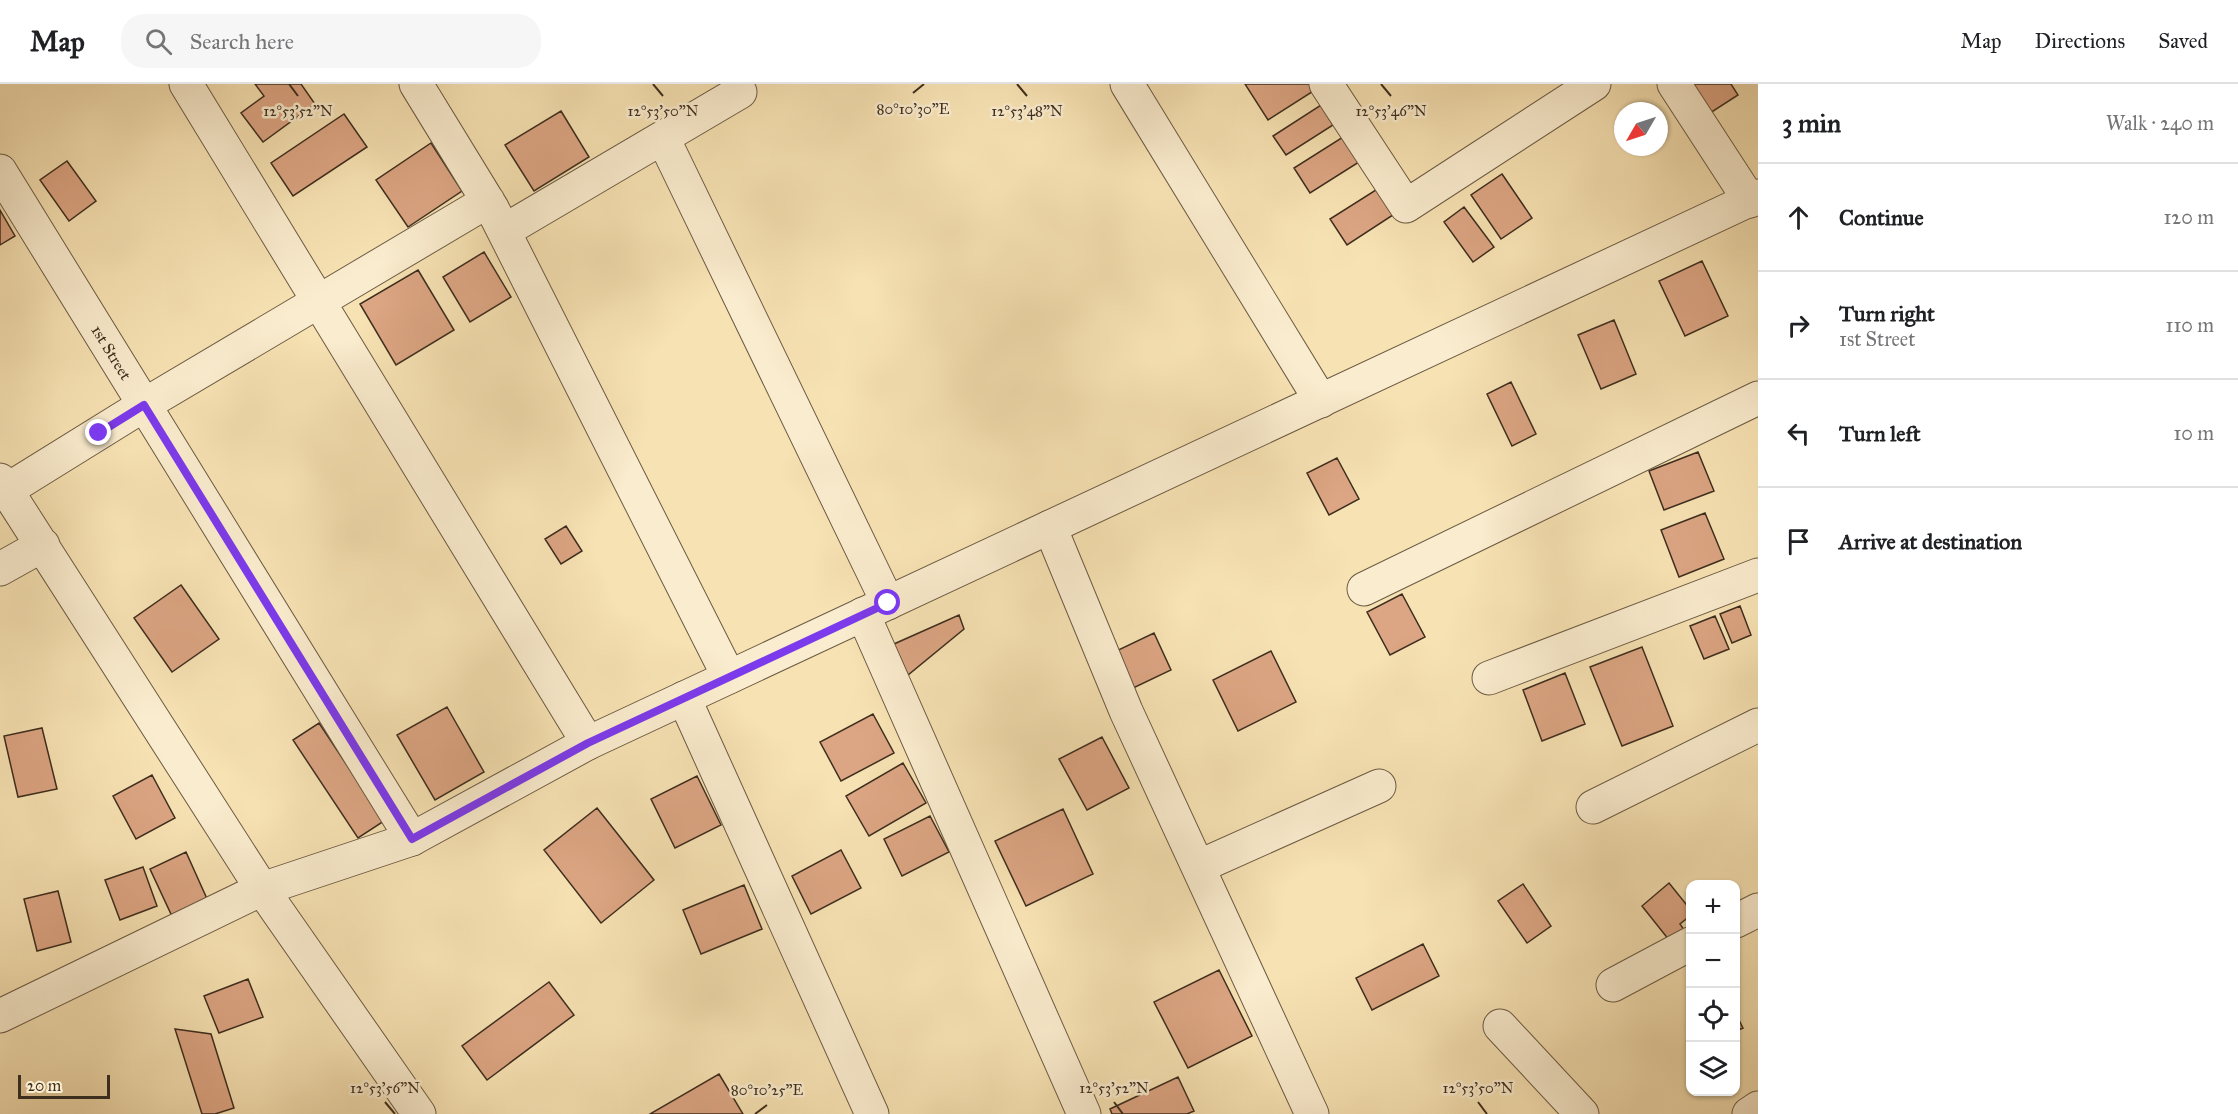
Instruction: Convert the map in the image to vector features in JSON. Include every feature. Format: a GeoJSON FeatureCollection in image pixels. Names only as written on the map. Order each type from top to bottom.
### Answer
{"type":"FeatureCollection","features":[{"type":"Feature","properties":{"kind":"street"},"geometry":{"type":"LineString","coordinates":[[186,84],[588,743]]}},
{"type":"Feature","properties":{"kind":"street"},"geometry":{"type":"LineString","coordinates":[[416,84],[489,201],[729,677]]}},
{"type":"Feature","properties":{"kind":"street"},"geometry":{"type":"LineString","coordinates":[[1127,84],[1321,401]]}},
{"type":"Feature","properties":{"kind":"street"},"geometry":{"type":"LineString","coordinates":[[1326,84],[1406,206],[1594,84]]}},
{"type":"Feature","properties":{"kind":"street"},"geometry":{"type":"LineString","coordinates":[[0,1016],[262,889],[412,839],[588,743],[1754,198],[1674,84]]}},
{"type":"Feature","properties":{"kind":"street"},"geometry":{"type":"LineString","coordinates":[[504,231],[741,92]]}},
{"type":"Feature","properties":{"kind":"street"},"geometry":{"type":"LineString","coordinates":[[663,138],[875,609],[1084,1114]]}},
{"type":"Feature","properties":{"kind":"street","name":"1st Street"},"geometry":{"type":"LineString","coordinates":[[0,171],[412,839]]}},
{"type":"Feature","properties":{"kind":"street"},"geometry":{"type":"LineString","coordinates":[[419,1114],[262,889],[3,485],[144,405],[489,201]]}},
{"type":"Feature","properties":{"kind":"street"},"geometry":{"type":"LineString","coordinates":[[1364,589],[1758,398]]}},
{"type":"Feature","properties":{"kind":"street"},"geometry":{"type":"LineString","coordinates":[[1050,527],[1126,711],[1312,1114]]}},
{"type":"Feature","properties":{"kind":"street"},"geometry":{"type":"LineString","coordinates":[[0,569],[43,545]]}},
{"type":"Feature","properties":{"kind":"street"},"geometry":{"type":"LineString","coordinates":[[1489,678],[1758,575]]}},
{"type":"Feature","properties":{"kind":"street"},"geometry":{"type":"LineString","coordinates":[[684,698],[872,1114]]}},
{"type":"Feature","properties":{"kind":"street"},"geometry":{"type":"LineString","coordinates":[[1593,807],[1758,725]]}},
{"type":"Feature","properties":{"kind":"street"},"geometry":{"type":"LineString","coordinates":[[1198,867],[1379,786]]}},
{"type":"Feature","properties":{"kind":"street"},"geometry":{"type":"LineString","coordinates":[[1740,919],[1758,910]]}},
{"type":"Feature","properties":{"kind":"street"},"geometry":{"type":"LineString","coordinates":[[1612,984],[1686,946]]}},
{"type":"Feature","properties":{"kind":"street"},"geometry":{"type":"LineString","coordinates":[[1500,1026],[1582,1114]]}},
{"type":"Feature","properties":{"kind":"street"},"geometry":{"type":"LineString","coordinates":[[1749,1114],[1758,1108]]}},
{"type":"Feature","properties":{"kind":"building"},"geometry":{"type":"Polygon","coordinates":[[[255,84],[301,84],[315,104],[263,142],[241,113],[264,96],[255,84]]]}},
{"type":"Feature","properties":{"kind":"building"},"geometry":{"type":"Polygon","coordinates":[[[1245,84],[1311,84],[1315,90],[1268,120],[1245,84]]]}},
{"type":"Feature","properties":{"kind":"building"},"geometry":{"type":"Polygon","coordinates":[[[1682,84],[1731,84],[1738,95],[1704,117],[1682,84]]]}},
{"type":"Feature","properties":{"kind":"building"},"geometry":{"type":"Polygon","coordinates":[[[1321,105],[1333,125],[1286,155],[1273,136],[1321,105]]]}},
{"type":"Feature","properties":{"kind":"building"},"geometry":{"type":"Polygon","coordinates":[[[561,111],[589,157],[534,191],[505,145],[561,111]]]}},
{"type":"Feature","properties":{"kind":"building"},"geometry":{"type":"Polygon","coordinates":[[[344,114],[367,147],[293,196],[271,163],[344,114]]]}},
{"type":"Feature","properties":{"kind":"building"},"geometry":{"type":"Polygon","coordinates":[[[1343,137],[1359,162],[1310,193],[1294,168],[1343,137]]]}},
{"type":"Feature","properties":{"kind":"building"},"geometry":{"type":"Polygon","coordinates":[[[431,143],[462,191],[408,227],[376,180],[431,143]]]}},
{"type":"Feature","properties":{"kind":"building"},"geometry":{"type":"Polygon","coordinates":[[[67,161],[96,201],[69,221],[40,180],[67,161]]]}},
{"type":"Feature","properties":{"kind":"building"},"geometry":{"type":"Polygon","coordinates":[[[1502,174],[1532,218],[1501,239],[1471,195],[1502,174]]]}},
{"type":"Feature","properties":{"kind":"building"},"geometry":{"type":"Polygon","coordinates":[[[1379,188],[1396,213],[1347,245],[1330,219],[1379,188]]]}},
{"type":"Feature","properties":{"kind":"building"},"geometry":{"type":"Polygon","coordinates":[[[1464,207],[1494,247],[1473,262],[1444,222],[1464,207]]]}},
{"type":"Feature","properties":{"kind":"building"},"geometry":{"type":"Polygon","coordinates":[[[0,210],[15,236],[0,245],[0,210]]]}},
{"type":"Feature","properties":{"kind":"building"},"geometry":{"type":"Polygon","coordinates":[[[484,252],[511,297],[470,322],[443,277],[484,252]]]}},
{"type":"Feature","properties":{"kind":"building"},"geometry":{"type":"Polygon","coordinates":[[[1702,261],[1728,316],[1685,336],[1659,281],[1702,261]]]}},
{"type":"Feature","properties":{"kind":"building"},"geometry":{"type":"Polygon","coordinates":[[[418,270],[454,330],[396,365],[360,304],[418,270]]]}},
{"type":"Feature","properties":{"kind":"building"},"geometry":{"type":"Polygon","coordinates":[[[1614,320],[1636,374],[1601,389],[1578,335],[1614,320]]]}},
{"type":"Feature","properties":{"kind":"building"},"geometry":{"type":"Polygon","coordinates":[[[1511,382],[1536,434],[1512,446],[1487,394],[1511,382]]]}},
{"type":"Feature","properties":{"kind":"building"},"geometry":{"type":"Polygon","coordinates":[[[1698,452],[1714,491],[1664,510],[1649,471],[1698,452]]]}},
{"type":"Feature","properties":{"kind":"building"},"geometry":{"type":"Polygon","coordinates":[[[1337,458],[1359,499],[1329,515],[1307,473],[1337,458]]]}},
{"type":"Feature","properties":{"kind":"building"},"geometry":{"type":"Polygon","coordinates":[[[1705,513],[1724,559],[1679,577],[1661,530],[1705,513]]]}},
{"type":"Feature","properties":{"kind":"building"},"geometry":{"type":"Polygon","coordinates":[[[566,526],[582,551],[561,564],[545,539],[566,526]]]}},
{"type":"Feature","properties":{"kind":"building"},"geometry":{"type":"Polygon","coordinates":[[[181,585],[219,639],[172,672],[134,618],[181,585]]]}},
{"type":"Feature","properties":{"kind":"building"},"geometry":{"type":"Polygon","coordinates":[[[1402,594],[1425,637],[1390,655],[1367,612],[1402,594]]]}},
{"type":"Feature","properties":{"kind":"building"},"geometry":{"type":"Polygon","coordinates":[[[1740,606],[1751,635],[1732,643],[1720,614],[1740,606]]]}},
{"type":"Feature","properties":{"kind":"building"},"geometry":{"type":"Polygon","coordinates":[[[959,615],[964,629],[908,675],[894,644],[959,615]]]}},
{"type":"Feature","properties":{"kind":"building"},"geometry":{"type":"Polygon","coordinates":[[[1715,616],[1729,649],[1704,659],[1690,626],[1715,616]]]}},
{"type":"Feature","properties":{"kind":"building"},"geometry":{"type":"Polygon","coordinates":[[[1154,633],[1171,670],[1129,690],[1112,653],[1154,633]]]}},
{"type":"Feature","properties":{"kind":"building"},"geometry":{"type":"Polygon","coordinates":[[[1642,647],[1673,726],[1622,746],[1590,667],[1642,647]]]}},
{"type":"Feature","properties":{"kind":"building"},"geometry":{"type":"Polygon","coordinates":[[[1271,651],[1296,702],[1238,731],[1213,680],[1271,651]]]}},
{"type":"Feature","properties":{"kind":"building"},"geometry":{"type":"Polygon","coordinates":[[[1565,673],[1585,724],[1542,741],[1523,690],[1565,673]]]}},
{"type":"Feature","properties":{"kind":"building"},"geometry":{"type":"Polygon","coordinates":[[[447,707],[484,772],[435,800],[397,735],[447,707]]]}},
{"type":"Feature","properties":{"kind":"building"},"geometry":{"type":"Polygon","coordinates":[[[873,714],[894,753],[841,781],[820,742],[873,714]]]}},
{"type":"Feature","properties":{"kind":"building"},"geometry":{"type":"Polygon","coordinates":[[[319,723],[384,821],[358,838],[293,740],[319,723]]]}},
{"type":"Feature","properties":{"kind":"building"},"geometry":{"type":"Polygon","coordinates":[[[42,728],[57,789],[18,797],[4,736],[42,728]]]}},
{"type":"Feature","properties":{"kind":"building"},"geometry":{"type":"Polygon","coordinates":[[[1102,737],[1129,788],[1087,810],[1059,759],[1102,737]]]}},
{"type":"Feature","properties":{"kind":"building"},"geometry":{"type":"Polygon","coordinates":[[[903,763],[926,803],[869,836],[846,796],[903,763]]]}},
{"type":"Feature","properties":{"kind":"building"},"geometry":{"type":"Polygon","coordinates":[[[152,775],[175,818],[136,839],[113,796],[152,775]]]}},
{"type":"Feature","properties":{"kind":"building"},"geometry":{"type":"Polygon","coordinates":[[[697,776],[721,825],[675,848],[651,799],[697,776]]]}},
{"type":"Feature","properties":{"kind":"building"},"geometry":{"type":"Polygon","coordinates":[[[597,808],[654,880],[601,923],[544,850],[597,808]]]}},
{"type":"Feature","properties":{"kind":"building"},"geometry":{"type":"Polygon","coordinates":[[[1063,809],[1093,874],[1026,906],[995,841],[1063,809]]]}},
{"type":"Feature","properties":{"kind":"building"},"geometry":{"type":"Polygon","coordinates":[[[930,816],[949,852],[902,876],[884,839],[930,816]]]}},
{"type":"Feature","properties":{"kind":"building"},"geometry":{"type":"Polygon","coordinates":[[[841,850],[861,888],[811,914],[792,876],[841,850]]]}},
{"type":"Feature","properties":{"kind":"building"},"geometry":{"type":"Polygon","coordinates":[[[186,852],[212,910],[177,927],[150,869],[186,852]]]}},
{"type":"Feature","properties":{"kind":"building"},"geometry":{"type":"Polygon","coordinates":[[[143,867],[157,906],[120,920],[105,880],[143,867]]]}},
{"type":"Feature","properties":{"kind":"building"},"geometry":{"type":"Polygon","coordinates":[[[1669,883],[1686,904],[1686,919],[1680,924],[1686,935],[1673,945],[1642,906],[1669,883]]]}},
{"type":"Feature","properties":{"kind":"building"},"geometry":{"type":"Polygon","coordinates":[[[1523,884],[1551,926],[1527,943],[1498,901],[1523,884]]]}},
{"type":"Feature","properties":{"kind":"building"},"geometry":{"type":"Polygon","coordinates":[[[744,885],[762,929],[701,954],[683,910],[744,885]]]}},
{"type":"Feature","properties":{"kind":"building"},"geometry":{"type":"Polygon","coordinates":[[[58,891],[71,942],[37,951],[24,899],[58,891]]]}},
{"type":"Feature","properties":{"kind":"building"},"geometry":{"type":"Polygon","coordinates":[[[1423,944],[1439,976],[1372,1010],[1356,978],[1423,944]]]}},
{"type":"Feature","properties":{"kind":"building"},"geometry":{"type":"Polygon","coordinates":[[[1219,970],[1252,1036],[1188,1068],[1154,1002],[1219,970]]]}},
{"type":"Feature","properties":{"kind":"building"},"geometry":{"type":"Polygon","coordinates":[[[248,979],[263,1017],[219,1033],[204,996],[248,979]]]}},
{"type":"Feature","properties":{"kind":"building"},"geometry":{"type":"Polygon","coordinates":[[[549,982],[574,1015],[487,1080],[462,1046],[549,982]]]}},
{"type":"Feature","properties":{"kind":"building"},"geometry":{"type":"Polygon","coordinates":[[[175,1029],[211,1034],[234,1108],[215,1114],[202,1114],[175,1029]]]}},
{"type":"Feature","properties":{"kind":"building"},"geometry":{"type":"Polygon","coordinates":[[[719,1074],[743,1114],[650,1114],[719,1074]]]}},
{"type":"Feature","properties":{"kind":"building"},"geometry":{"type":"Polygon","coordinates":[[[1178,1077],[1194,1111],[1187,1114],[1112,1114],[1110,1109],[1178,1077]]]}},
{"type":"Feature","properties":{"kind":"route"},"geometry":{"type":"LineString","coordinates":[[99,433],[144,405],[412,839],[588,743],[888,603]]}}]}
